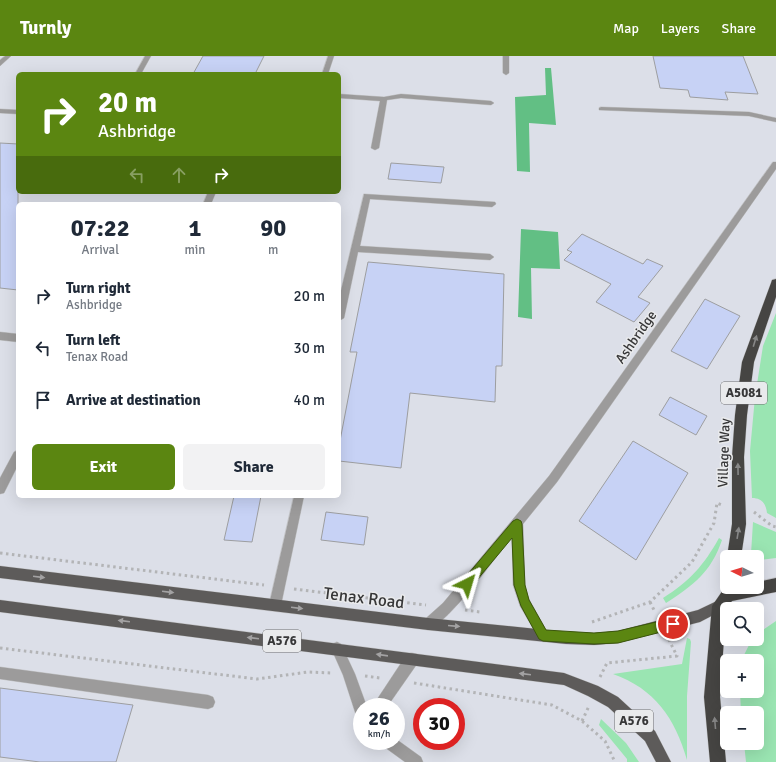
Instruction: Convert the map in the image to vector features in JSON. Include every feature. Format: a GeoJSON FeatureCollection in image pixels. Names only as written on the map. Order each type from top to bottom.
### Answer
{"type":"FeatureCollection","features":[{"type":"Feature","properties":{"kind":"highway","name":"Village Way"},"geometry":{"type":"LineString","coordinates":[[735,550],[739,524],[738,457],[741,415],[748,362],[762,318],[776,283]]}},
{"type":"Feature","properties":{"kind":"highway"},"geometry":{"type":"LineString","coordinates":[[718,762],[712,697],[725,596],[776,585]]}},
{"type":"Feature","properties":{"kind":"main road","name":"Tenax Road"},"geometry":{"type":"LineString","coordinates":[[0,572],[428,624],[594,639],[618,637],[700,616],[725,596]]}},
{"type":"Feature","properties":{"kind":"main road","name":"A576"},"geometry":{"type":"LineString","coordinates":[[0,606],[337,648],[564,679],[593,691],[613,702],[650,736],[664,762]]}},
{"type":"Feature","properties":{"kind":"street"},"geometry":{"type":"LineString","coordinates":[[0,64],[8,56]]}},
{"type":"Feature","properties":{"kind":"street"},"geometry":{"type":"LineString","coordinates":[[139,72],[148,56]]}},
{"type":"Feature","properties":{"kind":"street"},"geometry":{"type":"LineString","coordinates":[[326,72],[331,56]]}},
{"type":"Feature","properties":{"kind":"street"},"geometry":{"type":"LineString","coordinates":[[506,56],[506,73]]}},
{"type":"Feature","properties":{"kind":"street"},"geometry":{"type":"LineString","coordinates":[[341,96],[384,99],[401,96],[491,103]]}},
{"type":"Feature","properties":{"kind":"street"},"geometry":{"type":"LineString","coordinates":[[375,148],[384,99]]}},
{"type":"Feature","properties":{"kind":"street"},"geometry":{"type":"LineString","coordinates":[[601,109],[749,114],[776,120]]}},
{"type":"Feature","properties":{"kind":"street"},"geometry":{"type":"LineString","coordinates":[[0,111],[16,112]]}},
{"type":"Feature","properties":{"kind":"street","name":"Ashbridge"},"geometry":{"type":"LineString","coordinates":[[428,624],[447,607],[554,479],[776,164]]}},
{"type":"Feature","properties":{"kind":"street"},"geometry":{"type":"LineString","coordinates":[[341,309],[367,196],[492,204]]}},
{"type":"Feature","properties":{"kind":"street"},"geometry":{"type":"LineString","coordinates":[[355,249],[490,257]]}},
{"type":"Feature","properties":{"kind":"street"},"geometry":{"type":"LineString","coordinates":[[0,336],[16,338]]}},
{"type":"Feature","properties":{"kind":"street"},"geometry":{"type":"LineString","coordinates":[[0,489],[16,459]]}},
{"type":"Feature","properties":{"kind":"street"},"geometry":{"type":"LineString","coordinates":[[275,605],[299,498]]}},
{"type":"Feature","properties":{"kind":"street"},"geometry":{"type":"LineString","coordinates":[[517,524],[519,585],[524,602],[543,635]]}},
{"type":"Feature","properties":{"kind":"street"},"geometry":{"type":"LineString","coordinates":[[337,648],[349,674],[357,698]]}},
{"type":"Feature","properties":{"kind":"street"},"geometry":{"type":"LineString","coordinates":[[384,698],[412,659]]}},
{"type":"Feature","properties":{"kind":"street"},"geometry":{"type":"LineString","coordinates":[[0,673],[208,702]]}},
{"type":"Feature","properties":{"kind":"street"},"geometry":{"type":"LineString","coordinates":[[400,750],[416,762]]}},
{"type":"Feature","properties":{"kind":"path"},"geometry":{"type":"LineString","coordinates":[[590,623],[650,602],[692,562],[714,523],[717,503],[726,505]]}},
{"type":"Feature","properties":{"kind":"path"},"geometry":{"type":"LineString","coordinates":[[753,512],[772,526],[776,527]]}},
{"type":"Feature","properties":{"kind":"path"},"geometry":{"type":"LineString","coordinates":[[0,553],[486,612]]}},
{"type":"Feature","properties":{"kind":"path"},"geometry":{"type":"LineString","coordinates":[[650,602],[653,610]]}},
{"type":"Feature","properties":{"kind":"path"},"geometry":{"type":"LineString","coordinates":[[603,670],[607,663],[677,656],[670,643]]}},
{"type":"Feature","properties":{"kind":"path"},"geometry":{"type":"LineString","coordinates":[[0,648],[257,679],[308,672],[349,674],[397,680],[552,705],[582,721],[606,741],[615,762]]}},
{"type":"Feature","properties":{"kind":"path"},"geometry":{"type":"LineString","coordinates":[[582,721],[587,710]]}},
{"type":"Feature","properties":{"kind":"shaded area"},"geometry":{"type":"Polygon","coordinates":[[[0,56],[776,56],[776,762],[0,762],[0,56]]]}},
{"type":"Feature","properties":{"kind":"green space"},"geometry":{"type":"Polygon","coordinates":[[[545,68],[551,68],[556,125],[529,123],[530,172],[517,171],[515,97],[546,95],[545,68]]]}},
{"type":"Feature","properties":{"kind":"green space"},"geometry":{"type":"Polygon","coordinates":[[[521,229],[558,232],[560,269],[531,268],[532,319],[518,317],[521,229]]]}},
{"type":"Feature","properties":{"kind":"green space"},"geometry":{"type":"Polygon","coordinates":[[[776,313],[776,518],[767,513],[766,507],[761,500],[752,498],[750,451],[755,397],[763,346],[776,313]]]}},
{"type":"Feature","properties":{"kind":"green space"},"geometry":{"type":"Polygon","coordinates":[[[753,522],[776,532],[776,558],[764,559],[764,550],[751,550],[753,522]]]}},
{"type":"Feature","properties":{"kind":"green space"},"geometry":{"type":"Polygon","coordinates":[[[719,538],[722,540],[718,551],[707,569],[693,584],[666,603],[663,598],[673,592],[696,572],[719,538]]]}},
{"type":"Feature","properties":{"kind":"green space"},"geometry":{"type":"Polygon","coordinates":[[[776,621],[776,762],[746,762],[745,750],[764,750],[764,706],[741,706],[740,698],[764,698],[764,654],[744,654],[748,646],[764,646],[764,629],[776,621]]]}},
{"type":"Feature","properties":{"kind":"green space"},"geometry":{"type":"Polygon","coordinates":[[[687,638],[690,639],[691,642],[687,696],[687,760],[676,731],[661,707],[641,688],[628,680],[613,674],[682,664],[687,638]]]}},
{"type":"Feature","properties":{"kind":"green space"},"geometry":{"type":"Polygon","coordinates":[[[601,719],[626,743],[639,762],[627,762],[627,759],[599,725],[601,719]]]}},
{"type":"Feature","properties":{"kind":"building"},"geometry":{"type":"Polygon","coordinates":[[[203,56],[264,56],[256,72],[194,72],[203,56]]]}},
{"type":"Feature","properties":{"kind":"building"},"geometry":{"type":"Polygon","coordinates":[[[653,56],[743,56],[758,94],[725,92],[728,100],[690,97],[688,90],[660,88],[653,56]]]}},
{"type":"Feature","properties":{"kind":"building"},"geometry":{"type":"Polygon","coordinates":[[[0,143],[16,144],[16,194],[18,194],[18,202],[16,202],[16,290],[0,288],[0,143]]]}},
{"type":"Feature","properties":{"kind":"building"},"geometry":{"type":"Polygon","coordinates":[[[391,163],[444,167],[441,183],[388,179],[391,163]]]}},
{"type":"Feature","properties":{"kind":"building"},"geometry":{"type":"Polygon","coordinates":[[[582,234],[643,264],[647,259],[663,266],[638,297],[650,303],[634,322],[596,302],[611,284],[564,260],[572,252],[567,250],[582,234]]]}},
{"type":"Feature","properties":{"kind":"building"},"geometry":{"type":"Polygon","coordinates":[[[368,262],[504,274],[502,366],[496,366],[495,402],[410,393],[401,468],[341,461],[341,436],[357,352],[350,352],[368,262]]]}},
{"type":"Feature","properties":{"kind":"building"},"geometry":{"type":"Polygon","coordinates":[[[705,299],[740,316],[707,369],[671,351],[705,299]]]}},
{"type":"Feature","properties":{"kind":"building"},"geometry":{"type":"Polygon","coordinates":[[[670,397],[707,416],[696,435],[659,415],[670,397]]]}},
{"type":"Feature","properties":{"kind":"building"},"geometry":{"type":"Polygon","coordinates":[[[633,441],[688,473],[636,560],[579,521],[633,441]]]}},
{"type":"Feature","properties":{"kind":"building"},"geometry":{"type":"Polygon","coordinates":[[[234,498],[261,498],[252,542],[224,540],[234,498]]]}},
{"type":"Feature","properties":{"kind":"building"},"geometry":{"type":"Polygon","coordinates":[[[326,512],[368,517],[364,545],[321,540],[326,512]]]}},
{"type":"Feature","properties":{"kind":"building"},"geometry":{"type":"Polygon","coordinates":[[[0,688],[133,705],[116,762],[40,762],[0,757],[0,688]]]}},
{"type":"Feature","properties":{"kind":"route"},"geometry":{"type":"LineString","coordinates":[[467,584],[517,524],[519,585],[524,602],[543,635],[594,639],[618,637],[673,624]]}}]}
